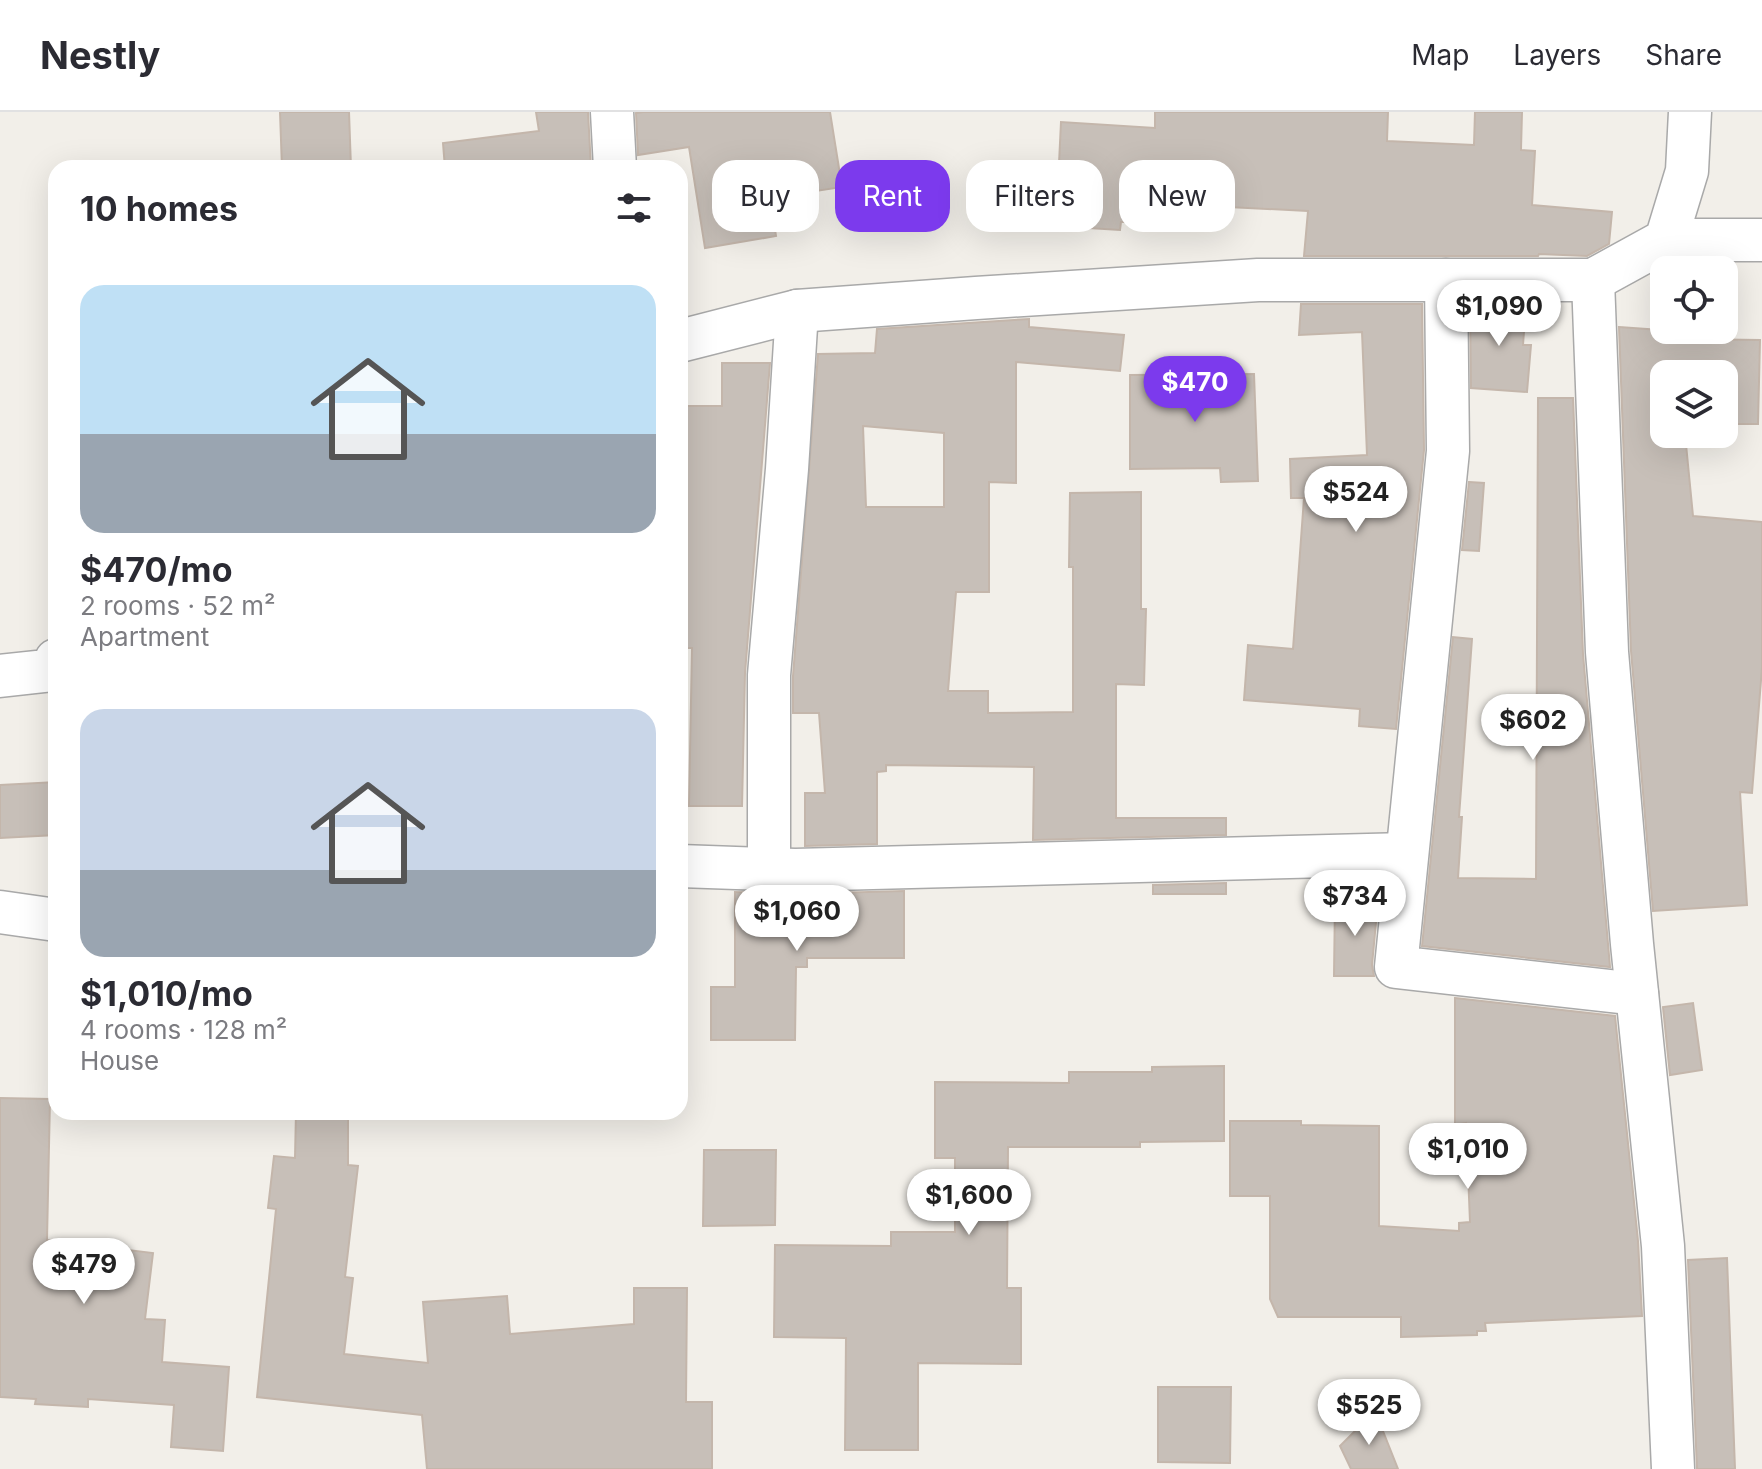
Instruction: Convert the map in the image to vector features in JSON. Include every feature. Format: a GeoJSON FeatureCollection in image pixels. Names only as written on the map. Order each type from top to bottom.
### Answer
{"type":"FeatureCollection","features":[{"type":"Feature","properties":{"kind":"street"},"geometry":{"type":"LineString","coordinates":[[612,112],[615,160]]}},
{"type":"Feature","properties":{"kind":"street"},"geometry":{"type":"LineString","coordinates":[[1666,240],[1687,171],[1690,112]]}},
{"type":"Feature","properties":{"kind":"street"},"geometry":{"type":"LineString","coordinates":[[688,339],[797,311],[1258,280],[1593,280],[1666,240],[1762,240]]}},
{"type":"Feature","properties":{"kind":"street"},"geometry":{"type":"LineString","coordinates":[[1446,280],[1448,451],[1396,967],[1637,994]]}},
{"type":"Feature","properties":{"kind":"street"},"geometry":{"type":"LineString","coordinates":[[1593,280],[1607,652],[1663,1246],[1673,1469]]}},
{"type":"Feature","properties":{"kind":"street"},"geometry":{"type":"LineString","coordinates":[[769,869],[769,675],[797,311]]}},
{"type":"Feature","properties":{"kind":"street"},"geometry":{"type":"LineString","coordinates":[[0,676],[48,671]]}},
{"type":"Feature","properties":{"kind":"street"},"geometry":{"type":"LineString","coordinates":[[688,866],[769,869],[1407,854]]}},
{"type":"Feature","properties":{"kind":"street"},"geometry":{"type":"LineString","coordinates":[[0,912],[48,919]]}},
{"type":"Feature","properties":{"kind":"building"},"geometry":{"type":"Polygon","coordinates":[[[280,112],[349,112],[351,160],[282,160],[280,112]]]}},
{"type":"Feature","properties":{"kind":"building"},"geometry":{"type":"Polygon","coordinates":[[[536,112],[588,112],[591,160],[444,160],[443,143],[539,131],[536,112]]]}},
{"type":"Feature","properties":{"kind":"building"},"geometry":{"type":"Polygon","coordinates":[[[830,112],[838,160],[835,160],[835,188],[819,191],[819,160],[712,160],[712,232],[775,232],[776,236],[705,248],[689,147],[638,155],[636,113],[830,112]]]}},
{"type":"Feature","properties":{"kind":"building"},"geometry":{"type":"Polygon","coordinates":[[[1155,112],[1388,112],[1387,141],[1474,145],[1475,112],[1522,112],[1521,150],[1535,151],[1532,205],[1612,212],[1609,244],[1587,256],[1304,256],[1308,211],[1235,207],[1235,160],[1119,160],[1119,230],[1103,229],[1103,160],[1059,160],[1061,122],[1155,128],[1155,112]]]}},
{"type":"Feature","properties":{"kind":"building"},"geometry":{"type":"Polygon","coordinates":[[[1301,304],[1422,304],[1424,450],[1396,729],[1359,726],[1360,709],[1244,700],[1248,645],[1293,649],[1304,498],[1291,498],[1290,459],[1367,455],[1362,332],[1299,335],[1301,304]]]}},
{"type":"Feature","properties":{"kind":"building"},"geometry":{"type":"Polygon","coordinates":[[[1470,304],[1526,304],[1523,345],[1531,345],[1527,392],[1471,388],[1470,304]]]}},
{"type":"Feature","properties":{"kind":"building"},"geometry":{"type":"Polygon","coordinates":[[[1029,319],[1029,327],[1124,335],[1120,371],[1016,362],[1016,483],[989,482],[989,592],[956,592],[948,691],[988,691],[988,713],[1073,712],[1070,493],[1141,492],[1141,609],[1146,609],[1144,685],[1116,684],[1116,818],[1226,818],[1226,835],[1033,840],[1034,767],[886,765],[886,771],[877,772],[877,844],[805,846],[805,793],[825,793],[819,713],[793,713],[793,676],[818,354],[875,353],[877,329],[1029,319]],[[863,426],[866,507],[944,507],[944,433],[863,426]]]}},
{"type":"Feature","properties":{"kind":"building"},"geometry":{"type":"Polygon","coordinates":[[[1619,327],[1650,329],[1650,344],[1738,344],[1738,340],[1760,340],[1758,424],[1738,424],[1738,360],[1650,360],[1650,448],[1686,448],[1693,516],[1762,522],[1762,668],[1752,793],[1740,792],[1747,905],[1653,911],[1631,651],[1619,327]]]}},
{"type":"Feature","properties":{"kind":"building"},"geometry":{"type":"Polygon","coordinates":[[[722,363],[770,363],[745,673],[742,806],[689,806],[692,648],[688,648],[688,406],[722,406],[722,363]]]}},
{"type":"Feature","properties":{"kind":"building"},"geometry":{"type":"Polygon","coordinates":[[[1254,374],[1258,481],[1221,482],[1220,468],[1130,469],[1130,375],[1254,374]]]}},
{"type":"Feature","properties":{"kind":"building"},"geometry":{"type":"Polygon","coordinates":[[[1538,398],[1573,398],[1583,654],[1610,967],[1422,946],[1453,637],[1472,639],[1459,817],[1462,817],[1458,878],[1536,879],[1538,398]]]}},
{"type":"Feature","properties":{"kind":"building"},"geometry":{"type":"Polygon","coordinates":[[[1469,482],[1484,483],[1479,551],[1462,550],[1469,482]]]}},
{"type":"Feature","properties":{"kind":"building"},"geometry":{"type":"Polygon","coordinates":[[[48,782],[48,835],[0,838],[0,785],[48,782]]]}},
{"type":"Feature","properties":{"kind":"building"},"geometry":{"type":"Polygon","coordinates":[[[1226,883],[1226,894],[1153,894],[1153,885],[1226,883]]]}},
{"type":"Feature","properties":{"kind":"building"},"geometry":{"type":"Polygon","coordinates":[[[904,891],[904,958],[807,958],[807,967],[796,967],[795,1040],[711,1040],[711,987],[735,987],[735,892],[904,891]]]}},
{"type":"Feature","properties":{"kind":"building"},"geometry":{"type":"Polygon","coordinates":[[[1335,901],[1378,901],[1372,965],[1374,976],[1334,976],[1335,901]]]}},
{"type":"Feature","properties":{"kind":"building"},"geometry":{"type":"Polygon","coordinates":[[[1455,998],[1615,1016],[1638,1241],[1642,1316],[1485,1323],[1486,1331],[1477,1331],[1477,1335],[1401,1337],[1401,1317],[1278,1317],[1270,1299],[1270,1196],[1230,1196],[1230,1121],[1379,1126],[1379,1226],[1459,1231],[1459,1223],[1470,1222],[1466,1123],[1455,1125],[1455,998]]]}},
{"type":"Feature","properties":{"kind":"building"},"geometry":{"type":"Polygon","coordinates":[[[1693,1003],[1702,1070],[1670,1075],[1663,1007],[1693,1003]]]}},
{"type":"Feature","properties":{"kind":"building"},"geometry":{"type":"Polygon","coordinates":[[[1224,1066],[1224,1141],[1140,1142],[1140,1147],[1008,1147],[1007,1288],[1021,1288],[1021,1364],[918,1363],[918,1450],[845,1450],[846,1338],[774,1337],[775,1245],[891,1246],[891,1232],[955,1232],[955,1158],[935,1158],[935,1082],[1069,1083],[1069,1072],[1152,1072],[1152,1067],[1224,1066]]]}},
{"type":"Feature","properties":{"kind":"building"},"geometry":{"type":"Polygon","coordinates":[[[0,1098],[48,1099],[47,1240],[153,1253],[145,1319],[165,1320],[162,1362],[229,1367],[223,1451],[171,1447],[174,1405],[88,1399],[88,1407],[35,1404],[36,1399],[0,1397],[0,1098]]]}},
{"type":"Feature","properties":{"kind":"building"},"geometry":{"type":"Polygon","coordinates":[[[296,1120],[348,1120],[348,1165],[358,1166],[345,1277],[353,1278],[344,1354],[428,1363],[423,1302],[507,1296],[510,1334],[634,1324],[634,1288],[687,1288],[686,1402],[712,1402],[712,1469],[427,1469],[422,1415],[257,1397],[276,1209],[268,1208],[274,1156],[295,1158],[296,1120]]]}},
{"type":"Feature","properties":{"kind":"building"},"geometry":{"type":"Polygon","coordinates":[[[704,1150],[776,1150],[775,1225],[703,1226],[704,1150]]]}},
{"type":"Feature","properties":{"kind":"building"},"geometry":{"type":"Polygon","coordinates":[[[1727,1258],[1735,1469],[1697,1469],[1688,1260],[1727,1258]]]}},
{"type":"Feature","properties":{"kind":"building"},"geometry":{"type":"Polygon","coordinates":[[[1158,1387],[1231,1387],[1230,1463],[1158,1462],[1158,1387]]]}},
{"type":"Feature","properties":{"kind":"building"},"geometry":{"type":"Polygon","coordinates":[[[1375,1411],[1398,1469],[1351,1469],[1340,1446],[1375,1411]]]}}]}
